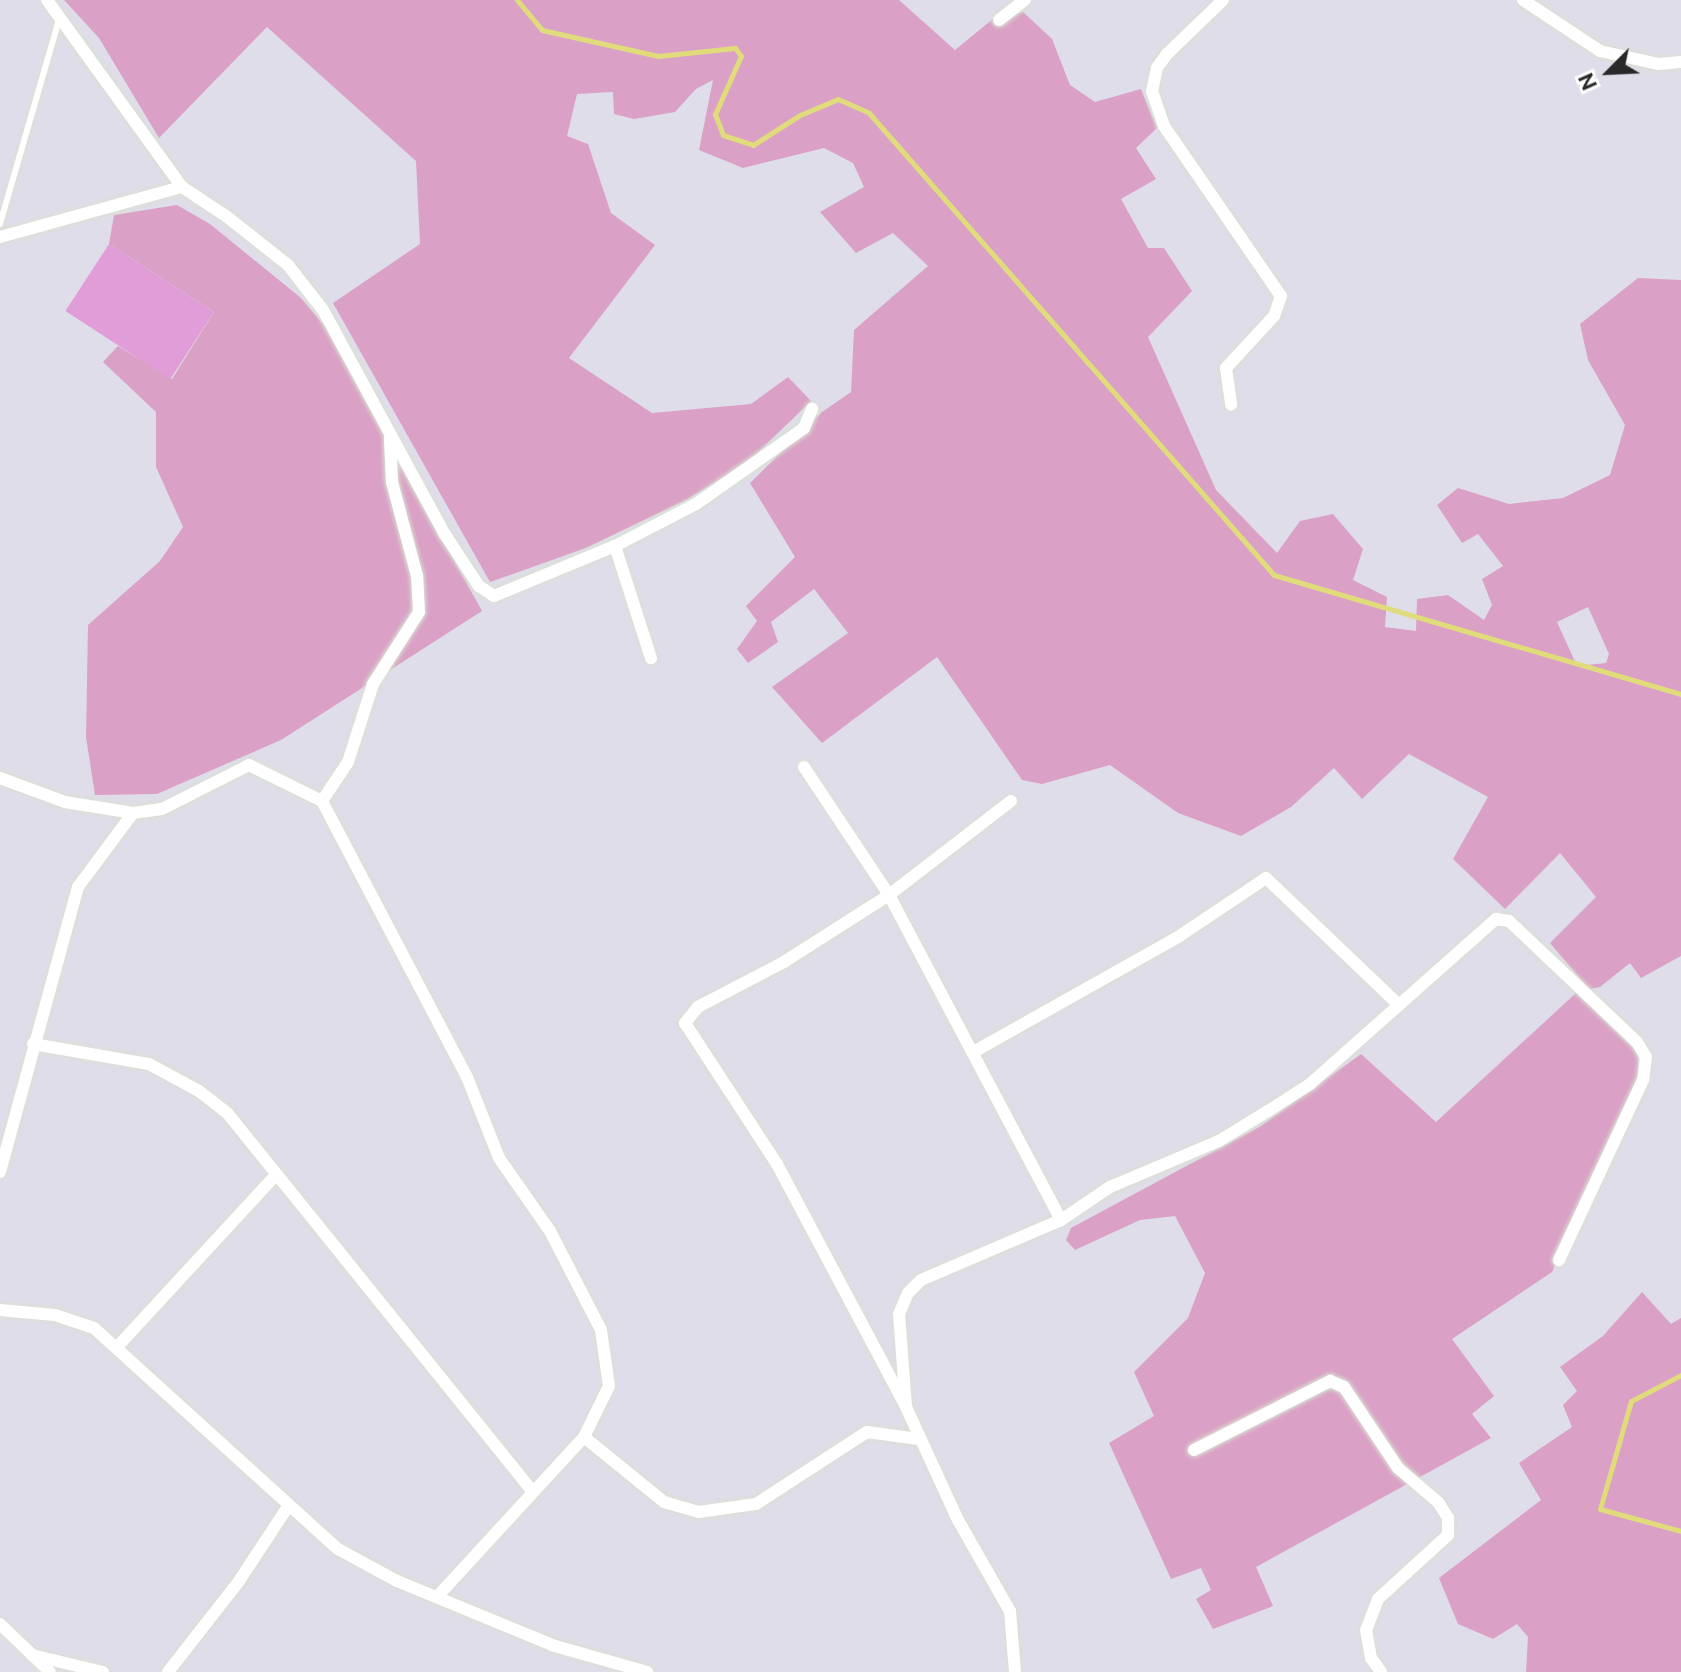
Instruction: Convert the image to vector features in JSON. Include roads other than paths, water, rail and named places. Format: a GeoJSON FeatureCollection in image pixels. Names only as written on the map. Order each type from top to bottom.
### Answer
{"type":"FeatureCollection","features":[{"type":"Feature","properties":{"kind":"street"},"geometry":{"type":"LineString","coordinates":[[47,0],[182,187],[248,232],[304,284],[444,533],[488,594],[500,594],[615,546],[696,504],[804,428],[812,409]]}},
{"type":"Feature","properties":{"kind":"street"},"geometry":{"type":"LineString","coordinates":[[999,20],[1025,0]]}},
{"type":"Feature","properties":{"kind":"street"},"geometry":{"type":"LineString","coordinates":[[1223,0],[1167,54],[1152,81],[1164,126],[1281,296],[1274,316],[1226,368],[1231,405]]}},
{"type":"Feature","properties":{"kind":"street"},"geometry":{"type":"LineString","coordinates":[[1523,0],[1600,51],[1658,64],[1681,62]]}},
{"type":"Feature","properties":{"kind":"street"},"geometry":{"type":"LineString","coordinates":[[0,237],[182,187]]}},
{"type":"Feature","properties":{"kind":"street"},"geometry":{"type":"LineString","coordinates":[[322,801],[348,762],[373,684],[419,612],[417,576],[392,482],[390,435]]}},
{"type":"Feature","properties":{"kind":"street"},"geometry":{"type":"LineString","coordinates":[[615,546],[651,658]]}},
{"type":"Feature","properties":{"kind":"street"},"geometry":{"type":"LineString","coordinates":[[0,778],[65,802],[133,813],[162,809],[249,765],[322,801],[358,878],[461,1065],[499,1158],[550,1231],[601,1330],[609,1386],[584,1437],[531,1490],[438,1596]]}},
{"type":"Feature","properties":{"kind":"street"},"geometry":{"type":"LineString","coordinates":[[804,767],[889,895],[975,1051],[1061,1220]]}},
{"type":"Feature","properties":{"kind":"street"},"geometry":{"type":"LineString","coordinates":[[1011,801],[889,895],[784,962],[698,1007],[685,1023],[777,1164],[1010,1611],[1015,1672]]}},
{"type":"Feature","properties":{"kind":"street"},"geometry":{"type":"LineString","coordinates":[[0,1172],[78,887],[133,813]]}},
{"type":"Feature","properties":{"kind":"street"},"geometry":{"type":"LineString","coordinates":[[975,1051],[1178,937],[1266,878],[1399,1005]]}},
{"type":"Feature","properties":{"kind":"street"},"geometry":{"type":"LineString","coordinates":[[906,1407],[899,1314],[908,1293],[968,1256],[1061,1220],[1110,1187],[1219,1141],[1268,1111],[1310,1084],[1496,919],[1509,921],[1642,1049],[1646,1057],[1643,1080],[1559,1260]]}},
{"type":"Feature","properties":{"kind":"street"},"geometry":{"type":"LineString","coordinates":[[33,1044],[112,1055],[174,1076],[228,1114],[531,1490]]}},
{"type":"Feature","properties":{"kind":"street"},"geometry":{"type":"LineString","coordinates":[[118,1346],[275,1176]]}},
{"type":"Feature","properties":{"kind":"street"},"geometry":{"type":"LineString","coordinates":[[0,1310],[73,1320],[118,1346],[338,1549],[555,1646],[647,1672]]}},
{"type":"Feature","properties":{"kind":"street"},"geometry":{"type":"LineString","coordinates":[[1194,1450],[1330,1381],[1344,1387],[1398,1468],[1438,1502],[1448,1518],[1448,1535],[1378,1599],[1366,1630],[1371,1658],[1381,1672]]}},
{"type":"Feature","properties":{"kind":"street"},"geometry":{"type":"LineString","coordinates":[[584,1437],[664,1502],[699,1512],[756,1504],[867,1432],[919,1439]]}},
{"type":"Feature","properties":{"kind":"street"},"geometry":{"type":"LineString","coordinates":[[168,1672],[239,1581],[289,1505]]}},
{"type":"Feature","properties":{"kind":"street"},"geometry":{"type":"LineString","coordinates":[[0,1624],[50,1672]]}},
{"type":"Feature","properties":{"kind":"street"},"geometry":{"type":"LineString","coordinates":[[32,1655],[103,1672]]}},
{"type":"Feature","properties":{"kind":"lane"},"geometry":{"type":"LineString","coordinates":[[0,224],[60,16]]}},
{"type":"Feature","properties":{"kind":"waterway"},"geometry":{"type":"LineString","coordinates":[[517,0],[542,30],[658,56],[735,48],[741,56],[715,114],[723,135],[753,145],[800,115],[838,99],[869,113],[1274,575],[1681,694]]}},
{"type":"Feature","properties":{"kind":"waterway"},"geometry":{"type":"LineString","coordinates":[[1681,1375],[1631,1401],[1600,1509],[1681,1531]]}}]}
